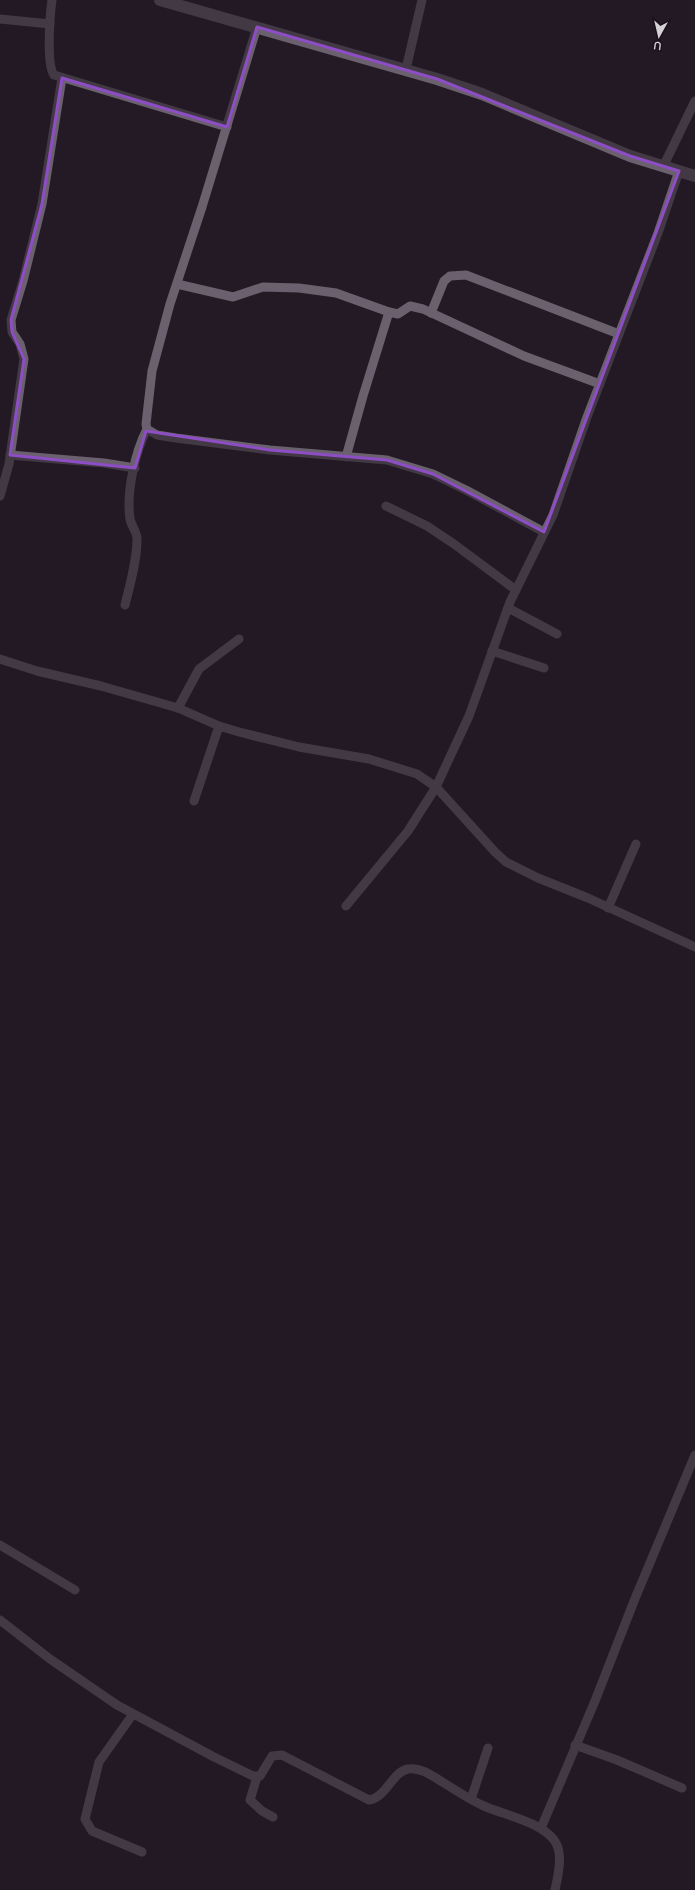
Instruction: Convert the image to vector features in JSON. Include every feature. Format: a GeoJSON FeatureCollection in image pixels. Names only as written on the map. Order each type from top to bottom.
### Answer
{"type":"FeatureCollection","features":[{"type":"Feature","properties":{"kind":"street"},"geometry":{"type":"LineString","coordinates":[[52,0],[50,24],[51,68],[54,75],[227,127]]}},
{"type":"Feature","properties":{"kind":"street"},"geometry":{"type":"LineString","coordinates":[[160,0],[406,69],[482,94],[595,142],[663,167],[695,176]]}},
{"type":"Feature","properties":{"kind":"street"},"geometry":{"type":"LineString","coordinates":[[406,69],[422,0]]}},
{"type":"Feature","properties":{"kind":"street"},"geometry":{"type":"LineString","coordinates":[[0,19],[50,24]]}},
{"type":"Feature","properties":{"kind":"street"},"geometry":{"type":"LineString","coordinates":[[125,605],[133,572],[137,543],[136,532],[130,520],[129,498],[141,441],[147,429],[146,424],[152,371],[177,284],[257,27]]}},
{"type":"Feature","properties":{"kind":"street"},"geometry":{"type":"LineString","coordinates":[[0,496],[10,455],[24,359],[20,344],[12,332],[11,320],[23,281],[42,204],[62,78]]}},
{"type":"Feature","properties":{"kind":"street"},"geometry":{"type":"LineString","coordinates":[[663,167],[695,101]]}},
{"type":"Feature","properties":{"kind":"street"},"geometry":{"type":"LineString","coordinates":[[346,906],[408,831],[436,787],[469,716],[508,608],[553,515],[600,384],[658,233],[679,172]]}},
{"type":"Feature","properties":{"kind":"street"},"geometry":{"type":"LineString","coordinates":[[431,313],[444,281],[450,276],[466,275],[619,334]]}},
{"type":"Feature","properties":{"kind":"street"},"geometry":{"type":"LineString","coordinates":[[177,284],[233,297],[263,287],[299,288],[336,293],[398,314],[410,306],[423,309],[524,356],[600,384]]}},
{"type":"Feature","properties":{"kind":"street"},"geometry":{"type":"LineString","coordinates":[[346,457],[369,375],[389,312]]}},
{"type":"Feature","properties":{"kind":"street"},"geometry":{"type":"LineString","coordinates":[[147,429],[157,435],[176,438],[270,450],[387,460],[434,474],[544,532]]}},
{"type":"Feature","properties":{"kind":"street"},"geometry":{"type":"LineString","coordinates":[[10,455],[98,462],[135,468]]}},
{"type":"Feature","properties":{"kind":"street"},"geometry":{"type":"LineString","coordinates":[[386,506],[427,526],[516,590]]}},
{"type":"Feature","properties":{"kind":"street"},"geometry":{"type":"LineString","coordinates":[[508,608],[557,634]]}},
{"type":"Feature","properties":{"kind":"street"},"geometry":{"type":"LineString","coordinates":[[178,708],[199,669],[239,639]]}},
{"type":"Feature","properties":{"kind":"street"},"geometry":{"type":"LineString","coordinates":[[492,651],[544,668]]}},
{"type":"Feature","properties":{"kind":"street"},"geometry":{"type":"LineString","coordinates":[[0,659],[37,671],[101,686],[178,708],[219,726],[299,747],[369,759],[417,774],[436,787],[495,852],[506,862],[538,878],[695,947]]}},
{"type":"Feature","properties":{"kind":"street"},"geometry":{"type":"LineString","coordinates":[[194,801],[219,726]]}},
{"type":"Feature","properties":{"kind":"street"},"geometry":{"type":"LineString","coordinates":[[608,908],[636,844]]}},
{"type":"Feature","properties":{"kind":"street"},"geometry":{"type":"LineString","coordinates":[[541,1828],[695,1455]]}},
{"type":"Feature","properties":{"kind":"street"},"geometry":{"type":"LineString","coordinates":[[0,1545],[75,1590]]}},
{"type":"Feature","properties":{"kind":"street"},"geometry":{"type":"LineString","coordinates":[[0,1620],[50,1659],[117,1705],[214,1757],[257,1776]]}},
{"type":"Feature","properties":{"kind":"street"},"geometry":{"type":"LineString","coordinates":[[133,1714],[100,1762],[85,1819],[92,1831],[142,1852]]}},
{"type":"Feature","properties":{"kind":"street"},"geometry":{"type":"LineString","coordinates":[[575,1746],[617,1760],[682,1788]]}},
{"type":"Feature","properties":{"kind":"street"},"geometry":{"type":"LineString","coordinates":[[471,1799],[488,1748]]}},
{"type":"Feature","properties":{"kind":"street"},"geometry":{"type":"LineString","coordinates":[[273,1817],[262,1811],[250,1800],[257,1776],[260,1776],[272,1756],[282,1755],[369,1800],[379,1797],[400,1772],[408,1769],[428,1773],[482,1806],[541,1828],[550,1835],[558,1848],[559,1872],[555,1890]]}},
{"type":"Feature","properties":{"kind":"highlighted area"},"geometry":{"type":"Polygon","coordinates":[[[257,27],[437,79],[630,156],[679,171],[544,532],[433,474],[387,460],[270,450],[146,431],[135,468],[10,455],[24,359],[12,332],[11,320],[42,204],[62,78],[227,127],[257,27]]]}}]}
